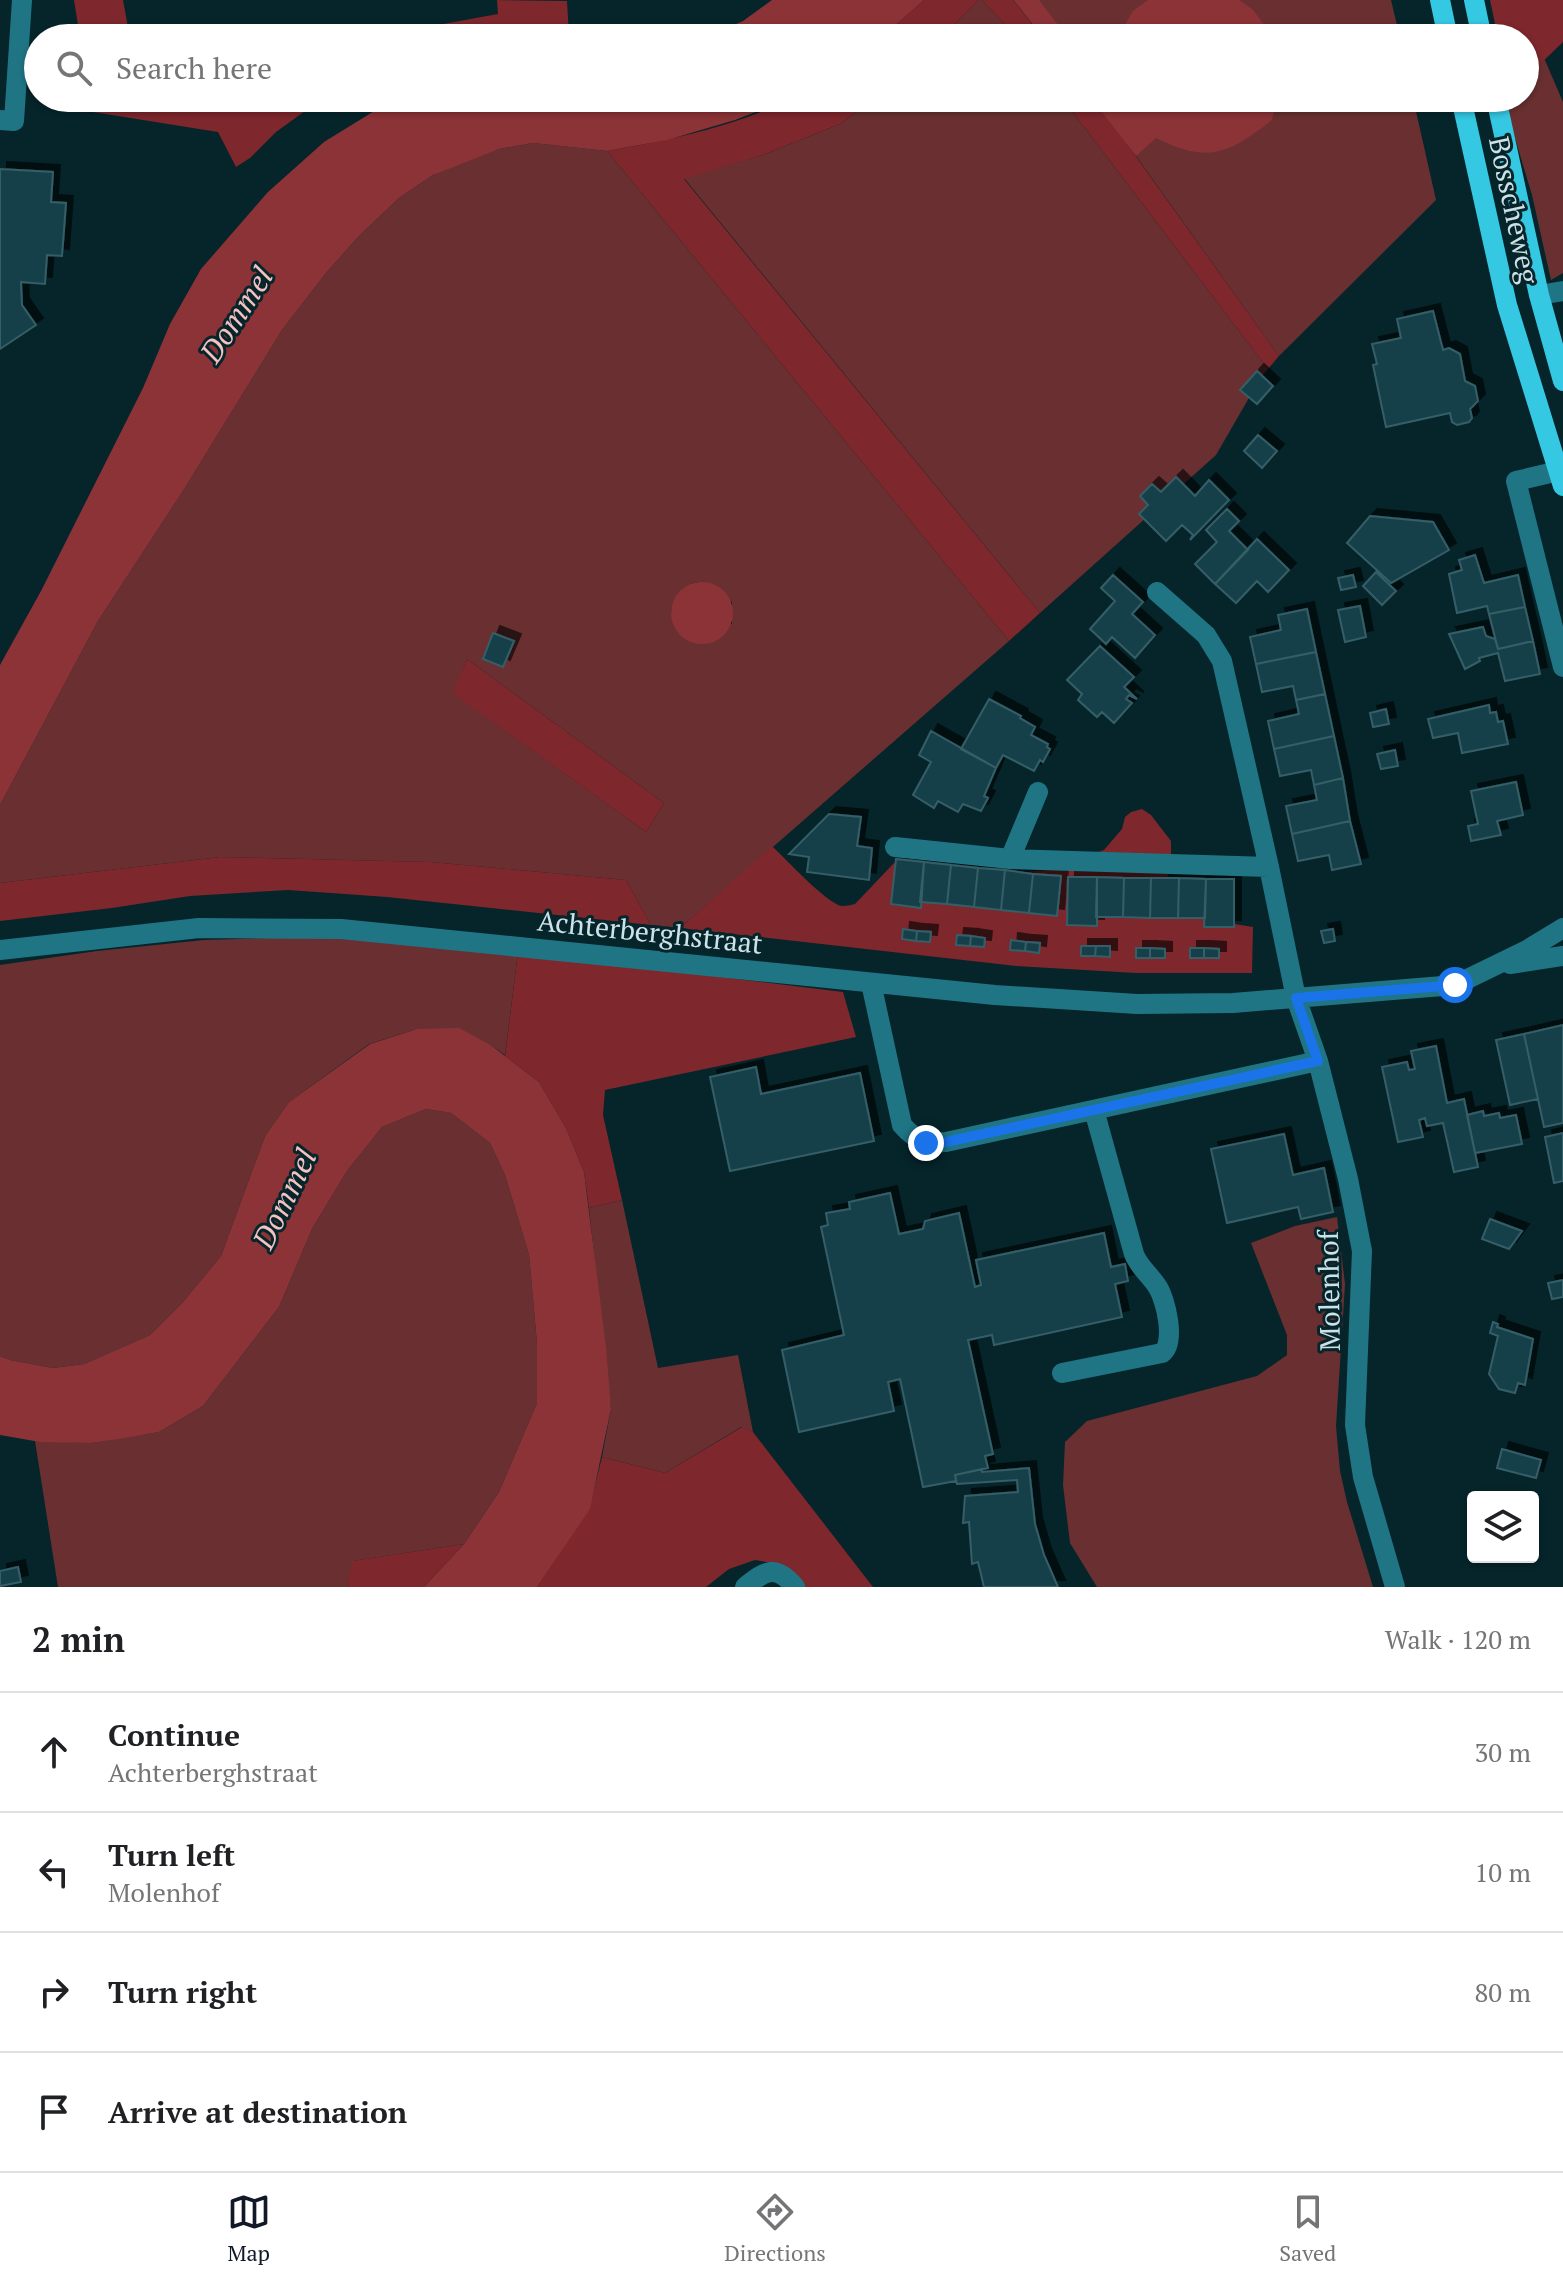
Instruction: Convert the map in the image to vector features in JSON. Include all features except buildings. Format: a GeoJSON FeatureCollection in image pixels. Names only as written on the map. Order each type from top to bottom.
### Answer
{"type":"FeatureCollection","features":[{"type":"Feature","properties":{"kind":"main road"},"geometry":{"type":"LineString","coordinates":[[1440,0],[1445,24]]}},
{"type":"Feature","properties":{"kind":"main road"},"geometry":{"type":"LineString","coordinates":[[1474,0],[1479,24]]}},
{"type":"Feature","properties":{"kind":"main road","name":"Bosscheweg"},"geometry":{"type":"LineString","coordinates":[[1464,112],[1507,305],[1561,476]]}},
{"type":"Feature","properties":{"kind":"main road","name":"Bosscheweg"},"geometry":{"type":"LineString","coordinates":[[1499,112],[1539,295],[1563,381]]}},
{"type":"Feature","properties":{"kind":"street"},"geometry":{"type":"LineString","coordinates":[[7,120],[17,70],[22,0]]}},
{"type":"Feature","properties":{"kind":"street"},"geometry":{"type":"LineString","coordinates":[[1539,295],[1563,291]]}},
{"type":"Feature","properties":{"kind":"street","name":"Bosscheweg"},"geometry":{"type":"LineString","coordinates":[[1561,476],[1516,481],[1563,667]]}},
{"type":"Feature","properties":{"kind":"street"},"geometry":{"type":"LineString","coordinates":[[1157,592],[1206,635],[1222,661],[1296,998]]}},
{"type":"Feature","properties":{"kind":"street"},"geometry":{"type":"LineString","coordinates":[[1010,859],[1038,792]]}},
{"type":"Feature","properties":{"kind":"street"},"geometry":{"type":"LineString","coordinates":[[895,847],[1010,859],[1269,867]]}},
{"type":"Feature","properties":{"kind":"street","name":"Achterberghstraat"},"geometry":{"type":"LineString","coordinates":[[0,950],[199,928],[341,929],[995,995],[1137,1004],[1233,1003],[1455,985],[1563,928]]}},
{"type":"Feature","properties":{"kind":"street","name":"Achterberghstraat"},"geometry":{"type":"LineString","coordinates":[[1490,968],[1563,956]]}},
{"type":"Feature","properties":{"kind":"street"},"geometry":{"type":"LineString","coordinates":[[871,983],[902,1125],[914,1138],[926,1143],[946,1142],[1318,1061]]}},
{"type":"Feature","properties":{"kind":"street","name":"Molenhof"},"geometry":{"type":"LineString","coordinates":[[1296,998],[1318,1061],[1348,1179],[1362,1251],[1355,1425],[1363,1477],[1395,1587]]}},
{"type":"Feature","properties":{"kind":"street"},"geometry":{"type":"LineString","coordinates":[[1062,1373],[1162,1353],[1167,1350],[1171,1340],[1163,1298],[1134,1254],[1094,1110]]}},
{"type":"Feature","properties":{"kind":"street"},"geometry":{"type":"LineString","coordinates":[[745,1587],[762,1574],[773,1572],[784,1574],[795,1587]]}},
{"type":"Feature","properties":{"kind":"shaded area"},"geometry":{"type":"Polygon","coordinates":[[[74,0],[123,0],[127,24],[78,24],[74,0]]]}},
{"type":"Feature","properties":{"kind":"shaded area"},"geometry":{"type":"Polygon","coordinates":[[[497,0],[567,1],[568,24],[443,24],[498,14],[497,0]]]}},
{"type":"Feature","properties":{"kind":"shaded area"},"geometry":{"type":"Polygon","coordinates":[[[924,0],[979,0],[954,24],[897,24],[924,0]]]}},
{"type":"Feature","properties":{"kind":"shaded area"},"geometry":{"type":"Polygon","coordinates":[[[982,0],[1004,24],[954,24],[982,0]]]}},
{"type":"Feature","properties":{"kind":"shaded area"},"geometry":{"type":"Polygon","coordinates":[[[982,0],[1013,0],[1032,24],[1004,24],[982,0]]]}},
{"type":"Feature","properties":{"kind":"shaded area"},"geometry":{"type":"Polygon","coordinates":[[[1013,0],[1391,0],[1397,24],[1032,24],[1013,0]]]}},
{"type":"Feature","properties":{"kind":"shaded area"},"geometry":{"type":"Polygon","coordinates":[[[1490,0],[1563,0],[1563,42],[1539,65],[1539,24],[1495,24],[1490,0]]]}},
{"type":"Feature","properties":{"kind":"shaded area"},"geometry":{"type":"Polygon","coordinates":[[[1544,58],[1563,102],[1563,273],[1551,280],[1532,195],[1507,112],[1539,112],[1539,64],[1544,58]]]}},
{"type":"Feature","properties":{"kind":"shaded area"},"geometry":{"type":"Polygon","coordinates":[[[93,112],[304,112],[236,167],[218,132],[93,112]]]}},
{"type":"Feature","properties":{"kind":"shaded area"},"geometry":{"type":"Polygon","coordinates":[[[760,112],[857,112],[840,124],[763,155],[684,179],[1040,613],[1009,641],[607,151],[678,137],[760,112]]]}},
{"type":"Feature","properties":{"kind":"shaded area"},"geometry":{"type":"Polygon","coordinates":[[[857,112],[1073,112],[1268,369],[1216,455],[1040,613],[684,178],[763,155],[840,124],[857,112]]]}},
{"type":"Feature","properties":{"kind":"shaded area"},"geometry":{"type":"Polygon","coordinates":[[[1073,112],[1102,112],[1117,130],[1279,356],[1268,369],[1073,112]]]}},
{"type":"Feature","properties":{"kind":"shaded area"},"geometry":{"type":"Polygon","coordinates":[[[1102,112],[1416,112],[1436,200],[1279,356],[1102,112]]]}},
{"type":"Feature","properties":{"kind":"shaded area"},"geometry":{"type":"Polygon","coordinates":[[[533,143],[607,151],[1009,641],[680,928],[651,925],[626,880],[431,862],[220,857],[0,883],[0,805],[98,621],[282,330],[326,273],[399,198],[433,175],[499,149],[533,143]],[[697,582],[679,593],[671,613],[732,624],[732,602],[697,582]],[[467,659],[453,693],[646,832],[664,803],[467,659]]]}},
{"type":"Feature","properties":{"kind":"shaded area"},"geometry":{"type":"Polygon","coordinates":[[[467,659],[664,803],[646,832],[452,693],[467,659]]]}},
{"type":"Feature","properties":{"kind":"shaded area"},"geometry":{"type":"Polygon","coordinates":[[[1142,809],[1151,815],[1171,841],[1171,868],[1165,884],[1174,909],[1210,920],[1253,927],[1252,973],[1136,973],[1016,966],[680,928],[772,846],[806,880],[835,903],[845,906],[855,904],[894,863],[920,881],[1048,870],[1104,850],[1122,829],[1125,817],[1142,809]]]}},
{"type":"Feature","properties":{"kind":"shaded area"},"geometry":{"type":"Polygon","coordinates":[[[220,857],[431,862],[626,880],[651,925],[387,897],[288,890],[190,896],[0,921],[0,883],[220,857]]]}},
{"type":"Feature","properties":{"kind":"shaded area"},"geometry":{"type":"Polygon","coordinates":[[[340,936],[518,952],[505,1055],[492,1046],[417,1029],[369,1044],[289,1102],[265,1136],[221,1256],[183,1302],[150,1335],[84,1364],[53,1368],[0,1356],[0,965],[204,940],[340,936]]]}},
{"type":"Feature","properties":{"kind":"shaded area"},"geometry":{"type":"Polygon","coordinates":[[[518,952],[843,992],[856,1037],[605,1090],[603,1115],[622,1200],[589,1208],[584,1172],[566,1128],[539,1082],[505,1056],[518,952]]]}},
{"type":"Feature","properties":{"kind":"shaded area"},"geometry":{"type":"Polygon","coordinates":[[[426,1109],[451,1113],[490,1143],[505,1175],[529,1255],[537,1343],[537,1403],[499,1492],[464,1544],[353,1561],[347,1587],[58,1587],[35,1441],[91,1443],[159,1432],[203,1406],[279,1307],[312,1229],[347,1171],[382,1127],[426,1109]]]}},
{"type":"Feature","properties":{"kind":"shaded area"},"geometry":{"type":"Polygon","coordinates":[[[622,1200],[658,1368],[738,1355],[753,1432],[741,1427],[665,1473],[602,1457],[611,1409],[589,1208],[622,1200]]]}},
{"type":"Feature","properties":{"kind":"shaded area"},"geometry":{"type":"Polygon","coordinates":[[[1337,1217],[1345,1284],[1336,1426],[1340,1471],[1373,1587],[1097,1587],[1070,1543],[1063,1485],[1065,1442],[1087,1421],[1257,1376],[1287,1355],[1287,1335],[1251,1243],[1295,1226],[1337,1217]]]}},
{"type":"Feature","properties":{"kind":"shaded area"},"geometry":{"type":"Polygon","coordinates":[[[742,1427],[753,1432],[873,1587],[803,1587],[778,1564],[755,1560],[729,1569],[706,1587],[537,1587],[589,1509],[602,1457],[665,1473],[742,1427]]]}},
{"type":"Feature","properties":{"kind":"shaded area"},"geometry":{"type":"Polygon","coordinates":[[[464,1544],[424,1587],[347,1587],[352,1561],[464,1544]]]}},
{"type":"Feature","properties":{"kind":"water"},"geometry":{"type":"Polygon","coordinates":[[[772,0],[924,0],[897,24],[736,24],[772,0]]]}},
{"type":"Feature","properties":{"kind":"water"},"geometry":{"type":"Polygon","coordinates":[[[1014,0],[1039,0],[1057,24],[1033,24],[1014,0]]]}},
{"type":"Feature","properties":{"kind":"water"},"geometry":{"type":"Polygon","coordinates":[[[1148,0],[1239,0],[1253,10],[1264,24],[1125,24],[1133,11],[1148,0]]]}},
{"type":"Feature","properties":{"kind":"water","name":"Dommel"},"geometry":{"type":"Polygon","coordinates":[[[373,112],[756,112],[667,140],[607,151],[533,143],[499,149],[433,175],[399,198],[326,273],[282,330],[98,621],[0,805],[0,665],[41,591],[143,388],[170,324],[201,269],[268,192],[324,142],[373,112]]]}},
{"type":"Feature","properties":{"kind":"water"},"geometry":{"type":"Polygon","coordinates":[[[1102,112],[1274,112],[1272,120],[1243,141],[1217,152],[1190,151],[1156,138],[1136,156],[1102,112]]]}},
{"type":"Feature","properties":{"kind":"water"},"geometry":{"type":"Polygon","coordinates":[[[696,582],[708,582],[724,591],[731,601],[731,625],[724,635],[708,644],[696,644],[676,630],[671,619],[671,607],[685,587],[696,582]]]}},
{"type":"Feature","properties":{"kind":"water","name":"Dommel"},"geometry":{"type":"Polygon","coordinates":[[[459,1028],[492,1046],[539,1082],[566,1128],[584,1172],[611,1409],[590,1509],[537,1587],[424,1587],[464,1544],[499,1492],[537,1403],[537,1343],[529,1255],[505,1175],[490,1143],[451,1113],[426,1109],[382,1127],[347,1171],[312,1229],[279,1307],[203,1406],[159,1432],[91,1443],[40,1442],[0,1435],[0,1356],[53,1368],[84,1364],[150,1335],[183,1302],[221,1256],[265,1136],[289,1102],[370,1044],[417,1029],[459,1028]]]}},
{"type":"Feature","properties":{"kind":"route"},"geometry":{"type":"LineString","coordinates":[[926,1143],[946,1142],[1318,1061],[1296,998],[1455,985]]}}]}
